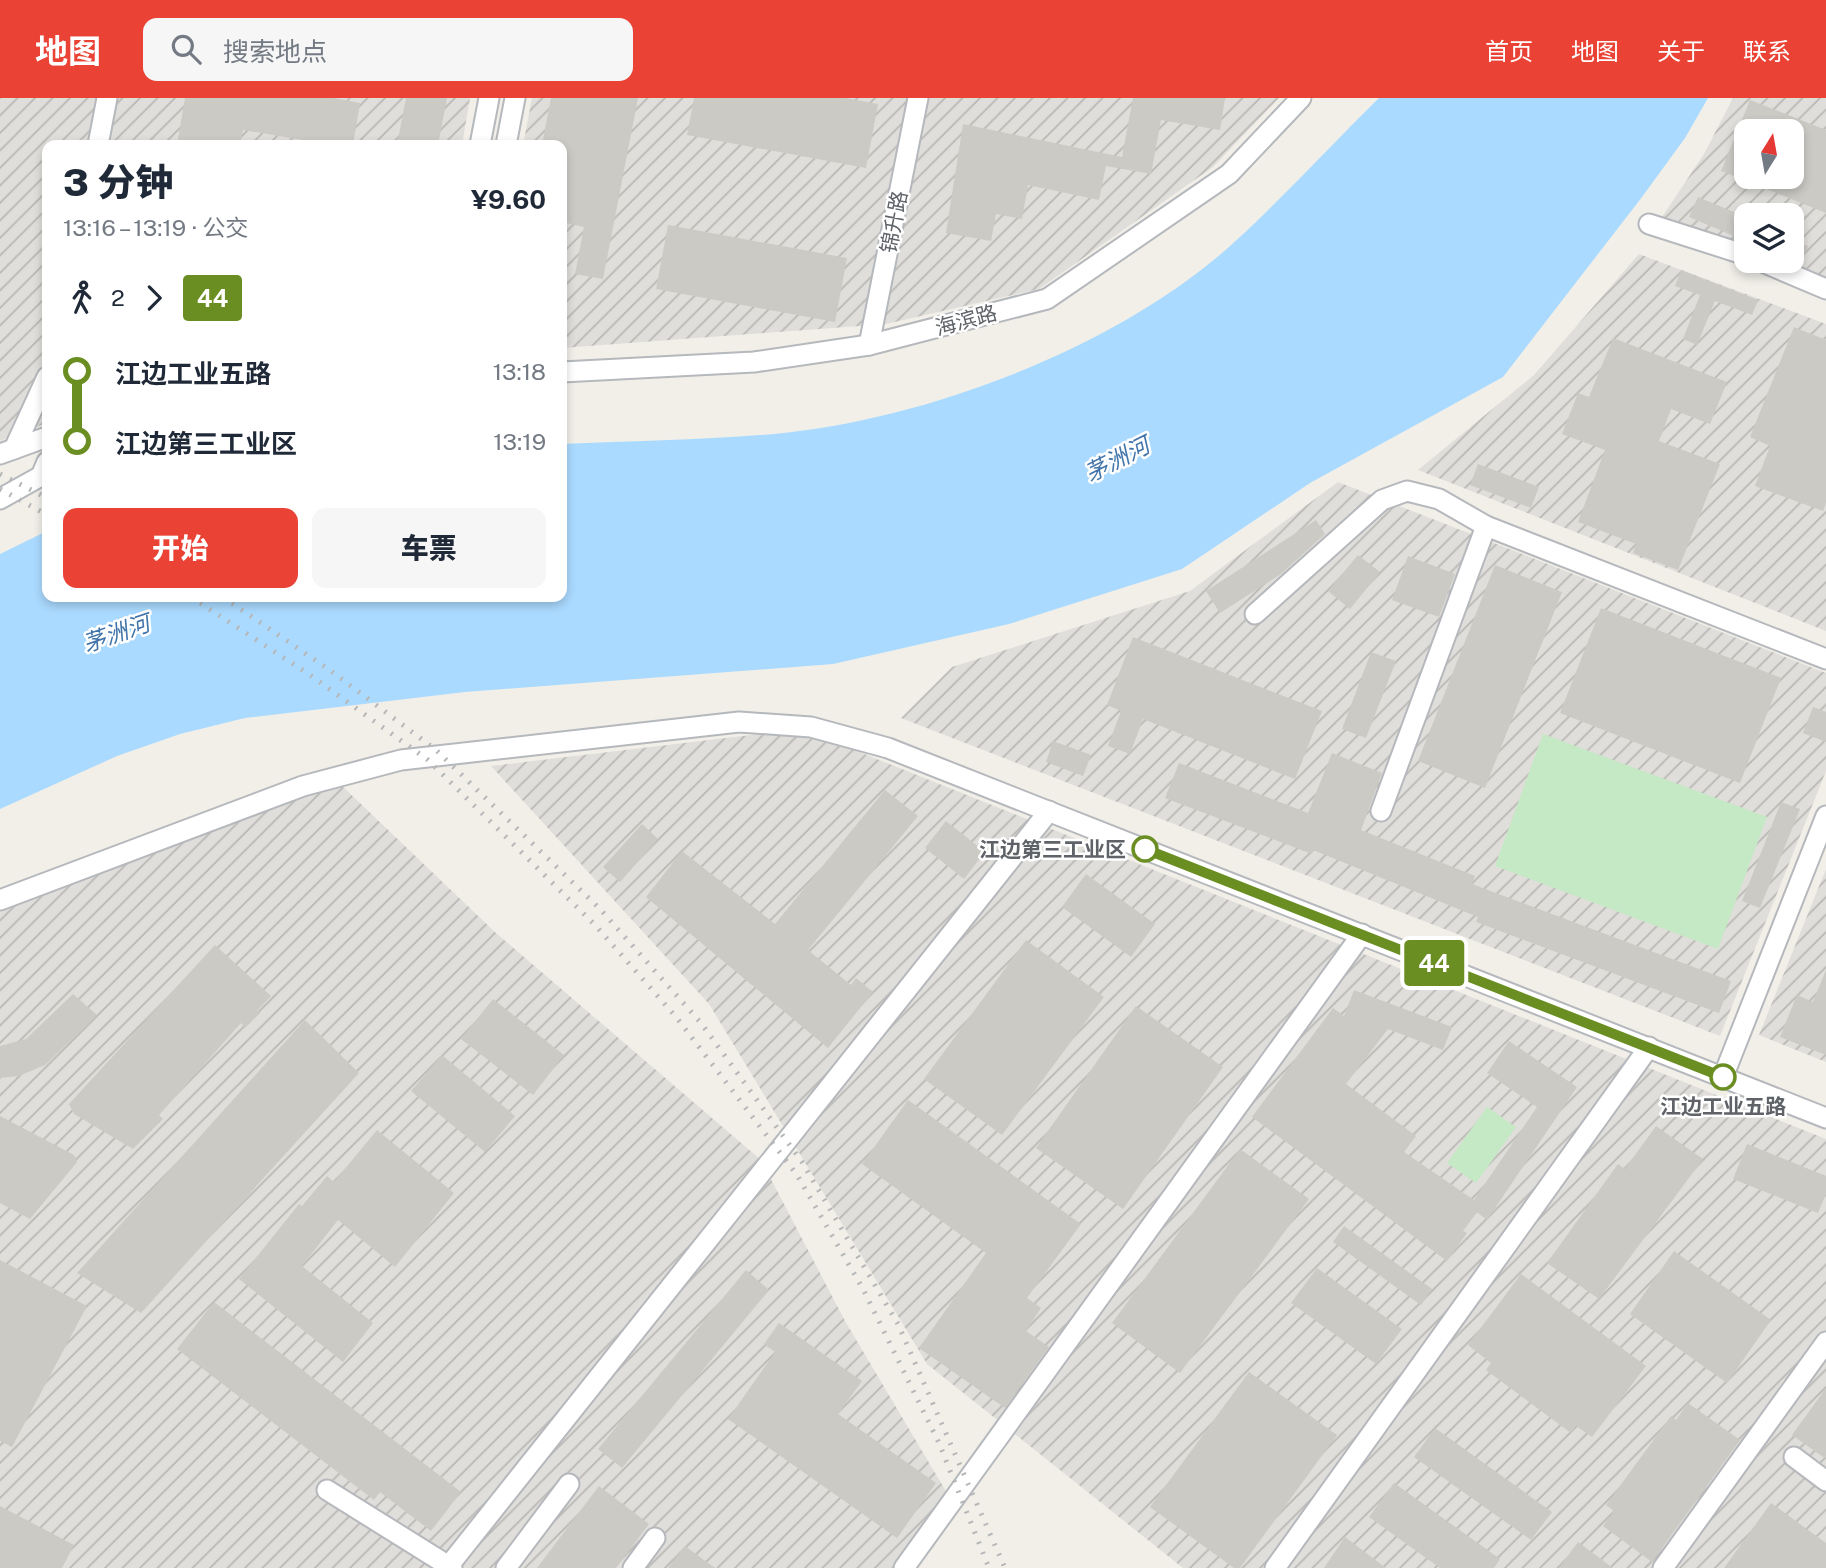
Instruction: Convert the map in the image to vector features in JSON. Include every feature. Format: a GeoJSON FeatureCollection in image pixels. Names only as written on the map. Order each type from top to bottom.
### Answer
{"type":"FeatureCollection","features":[{"type":"Feature","properties":{"kind":"street"},"geometry":{"type":"LineString","coordinates":[[99,140],[107,98]]}},
{"type":"Feature","properties":{"kind":"street"},"geometry":{"type":"LineString","coordinates":[[481,140],[489,98]]}},
{"type":"Feature","properties":{"kind":"street"},"geometry":{"type":"LineString","coordinates":[[507,140],[514,98]]}},
{"type":"Feature","properties":{"kind":"street","name":"锦升路"},"geometry":{"type":"LineString","coordinates":[[869,345],[918,98]]}},
{"type":"Feature","properties":{"kind":"street","name":"海滨路"},"geometry":{"type":"LineString","coordinates":[[567,372],[754,362],[869,345],[1047,299],[1229,174],[1301,98]]}},
{"type":"Feature","properties":{"kind":"street"},"geometry":{"type":"LineString","coordinates":[[1649,224],[1734,251]]}},
{"type":"Feature","properties":{"kind":"street"},"geometry":{"type":"LineString","coordinates":[[1788,273],[1826,289]]}},
{"type":"Feature","properties":{"kind":"street"},"geometry":{"type":"LineString","coordinates":[[7,452],[42,386]]}},
{"type":"Feature","properties":{"kind":"street"},"geometry":{"type":"LineString","coordinates":[[7,452],[42,439]]}},
{"type":"Feature","properties":{"kind":"street"},"geometry":{"type":"LineString","coordinates":[[0,499],[42,473]]}},
{"type":"Feature","properties":{"kind":"street"},"geometry":{"type":"LineString","coordinates":[[1255,614],[1382,500],[1407,491],[1439,499],[1486,526],[1826,659]]}},
{"type":"Feature","properties":{"kind":"street"},"geometry":{"type":"LineString","coordinates":[[1381,811],[1486,526]]}},
{"type":"Feature","properties":{"kind":"street"},"geometry":{"type":"LineString","coordinates":[[0,900],[303,786],[401,761],[739,722],[811,727],[888,748],[1826,1118]]}},
{"type":"Feature","properties":{"kind":"street"},"geometry":{"type":"LineString","coordinates":[[327,1490],[449,1567],[1049,811]]}},
{"type":"Feature","properties":{"kind":"street"},"geometry":{"type":"LineString","coordinates":[[1723,1077],[1826,816]]}},
{"type":"Feature","properties":{"kind":"street"},"geometry":{"type":"LineString","coordinates":[[904,1568],[1362,934]]}},
{"type":"Feature","properties":{"kind":"street"},"geometry":{"type":"LineString","coordinates":[[1275,1568],[1649,1047]]}},
{"type":"Feature","properties":{"kind":"street"},"geometry":{"type":"LineString","coordinates":[[1663,1568],[1826,1342]]}},
{"type":"Feature","properties":{"kind":"street"},"geometry":{"type":"LineString","coordinates":[[1794,1457],[1826,1481]]}},
{"type":"Feature","properties":{"kind":"street"},"geometry":{"type":"LineString","coordinates":[[506,1568],[569,1484]]}},
{"type":"Feature","properties":{"kind":"street"},"geometry":{"type":"LineString","coordinates":[[633,1568],[655,1538]]}},
{"type":"Feature","properties":{"kind":"shaded area"},"geometry":{"type":"Polygon","coordinates":[[[0,98],[470,98],[463,140],[42,140],[42,425],[0,441],[0,98]]]}},
{"type":"Feature","properties":{"kind":"shaded area"},"geometry":{"type":"Polygon","coordinates":[[[532,98],[1279,98],[1213,167],[1039,289],[886,324],[567,348],[567,140],[524,140],[532,98]]]}},
{"type":"Feature","properties":{"kind":"shaded area"},"geometry":{"type":"Polygon","coordinates":[[[1733,98],[1826,98],[1826,286],[1793,273],[1804,273],[1804,203],[1734,203],[1734,249],[1660,220],[1704,154],[1733,98]]]}},
{"type":"Feature","properties":{"kind":"shaded area"},"geometry":{"type":"Polygon","coordinates":[[[1639,254],[1826,324],[1826,631],[1418,470],[1534,375],[1639,254]]]}},
{"type":"Feature","properties":{"kind":"shaded area"},"geometry":{"type":"Polygon","coordinates":[[[1338,482],[1826,673],[1826,771],[1720,1036],[901,718],[952,667],[1190,591],[1338,482]]]}},
{"type":"Feature","properties":{"kind":"shaded area","name":"江边第三工业区"},"geometry":{"type":"Polygon","coordinates":[[[802,729],[1826,1139],[1826,1568],[1183,1568],[927,1364],[709,1004],[491,766],[802,729]]]}},
{"type":"Feature","properties":{"kind":"shaded area"},"geometry":{"type":"Polygon","coordinates":[[[341,785],[496,933],[761,1160],[845,1321],[947,1493],[894,1568],[0,1568],[0,892],[186,819],[341,785]]]}},
{"type":"Feature","properties":{"kind":"shaded area"},"geometry":{"type":"Polygon","coordinates":[[[1826,869],[1826,1062],[1759,1035],[1826,869]]]}},
{"type":"Feature","properties":{"kind":"green space"},"geometry":{"type":"Polygon","coordinates":[[[1543,734],[1767,817],[1718,949],[1495,866],[1543,734]]]}},
{"type":"Feature","properties":{"kind":"green space"},"geometry":{"type":"Polygon","coordinates":[[[1487,1107],[1516,1127],[1476,1183],[1447,1163],[1487,1107]]]}},
{"type":"Feature","properties":{"kind":"water","name":"茅洲河"},"geometry":{"type":"Polygon","coordinates":[[[1379,98],[1708,98],[1685,138],[1642,197],[1503,377],[1310,483],[1182,569],[1009,624],[833,664],[465,692],[245,718],[180,734],[117,756],[0,809],[0,554],[42,533],[42,602],[567,602],[567,444],[774,434],[832,426],[954,396],[1015,374],[1131,317],[1183,284],[1229,247],[1379,98]]]}},
{"type":"Feature","properties":{"kind":"building"},"geometry":{"type":"Polygon","coordinates":[[[185,98],[334,98],[360,103],[354,140],[302,140],[243,130],[241,140],[178,140],[185,98]]]}},
{"type":"Feature","properties":{"kind":"building"},"geometry":{"type":"Polygon","coordinates":[[[406,98],[447,98],[439,140],[398,140],[406,98]]]}},
{"type":"Feature","properties":{"kind":"building"},"geometry":{"type":"Polygon","coordinates":[[[551,98],[638,98],[603,279],[575,274],[584,227],[567,223],[567,140],[543,140],[551,98]]]}},
{"type":"Feature","properties":{"kind":"building"},"geometry":{"type":"Polygon","coordinates":[[[694,98],[846,98],[878,104],[866,168],[687,135],[694,98]]]}},
{"type":"Feature","properties":{"kind":"building"},"geometry":{"type":"Polygon","coordinates":[[[1133,98],[1225,98],[1220,130],[1161,120],[1151,174],[1106,166],[1099,200],[1028,185],[1022,219],[996,214],[991,241],[946,233],[963,124],[1122,157],[1133,98]]]}},
{"type":"Feature","properties":{"kind":"building"},"geometry":{"type":"Polygon","coordinates":[[[1750,100],[1798,119],[1742,119],[1750,100]]]}},
{"type":"Feature","properties":{"kind":"building"},"geometry":{"type":"Polygon","coordinates":[[[1804,121],[1826,130],[1826,213],[1766,189],[1804,189],[1804,121]]]}},
{"type":"Feature","properties":{"kind":"building"},"geometry":{"type":"Polygon","coordinates":[[[1734,139],[1734,176],[1721,171],[1734,139]]]}},
{"type":"Feature","properties":{"kind":"building"},"geometry":{"type":"Polygon","coordinates":[[[1698,197],[1734,212],[1734,236],[1689,217],[1698,197]]]}},
{"type":"Feature","properties":{"kind":"building"},"geometry":{"type":"Polygon","coordinates":[[[668,225],[847,258],[835,322],[656,289],[668,225]]]}},
{"type":"Feature","properties":{"kind":"building"},"geometry":{"type":"Polygon","coordinates":[[[1681,270],[1758,300],[1752,315],[1715,301],[1697,345],[1683,339],[1700,295],[1675,286],[1681,270]]]}},
{"type":"Feature","properties":{"kind":"building"},"geometry":{"type":"Polygon","coordinates":[[[1794,327],[1826,340],[1826,503],[1823,511],[1755,486],[1770,446],[1750,437],[1794,327]]]}},
{"type":"Feature","properties":{"kind":"building"},"geometry":{"type":"Polygon","coordinates":[[[1613,338],[1727,382],[1710,424],[1671,409],[1659,441],[1720,464],[1678,570],[1633,553],[1636,544],[1578,522],[1605,450],[1562,434],[1578,393],[1589,397],[1613,338]]]}},
{"type":"Feature","properties":{"kind":"building"},"geometry":{"type":"Polygon","coordinates":[[[1478,464],[1539,487],[1531,508],[1470,485],[1478,464]]]}},
{"type":"Feature","properties":{"kind":"building"},"geometry":{"type":"Polygon","coordinates":[[[1316,520],[1325,534],[1281,574],[1220,613],[1206,591],[1316,520]]]}},
{"type":"Feature","properties":{"kind":"building"},"geometry":{"type":"Polygon","coordinates":[[[1358,555],[1380,572],[1350,609],[1328,591],[1358,555]]]}},
{"type":"Feature","properties":{"kind":"building"},"geometry":{"type":"Polygon","coordinates":[[[1408,556],[1455,574],[1439,617],[1392,600],[1408,556]]]}},
{"type":"Feature","properties":{"kind":"building"},"geometry":{"type":"Polygon","coordinates":[[[1495,565],[1562,592],[1485,788],[1418,761],[1495,565]]]}},
{"type":"Feature","properties":{"kind":"building"},"geometry":{"type":"Polygon","coordinates":[[[1601,608],[1781,678],[1740,783],[1560,713],[1601,608]]]}},
{"type":"Feature","properties":{"kind":"building"},"geometry":{"type":"Polygon","coordinates":[[[1133,637],[1322,711],[1295,779],[1143,719],[1130,754],[1108,746],[1121,711],[1107,705],[1133,637]]]}},
{"type":"Feature","properties":{"kind":"building"},"geometry":{"type":"Polygon","coordinates":[[[1371,652],[1396,661],[1366,738],[1342,729],[1371,652]]]}},
{"type":"Feature","properties":{"kind":"building"},"geometry":{"type":"Polygon","coordinates":[[[1813,707],[1826,712],[1826,742],[1803,733],[1813,707]]]}},
{"type":"Feature","properties":{"kind":"building"},"geometry":{"type":"Polygon","coordinates":[[[1053,741],[1091,755],[1083,776],[1046,762],[1053,741]]]}},
{"type":"Feature","properties":{"kind":"building"},"geometry":{"type":"Polygon","coordinates":[[[1332,753],[1382,773],[1361,830],[1475,876],[1472,884],[1731,981],[1719,1013],[1476,922],[1478,917],[1313,850],[1312,854],[1165,798],[1179,763],[1308,813],[1332,753]]]}},
{"type":"Feature","properties":{"kind":"building"},"geometry":{"type":"Polygon","coordinates":[[[885,790],[918,816],[808,950],[851,985],[856,978],[873,992],[828,1048],[646,897],[682,851],[775,924],[885,790]]]}},
{"type":"Feature","properties":{"kind":"building"},"geometry":{"type":"Polygon","coordinates":[[[1781,802],[1800,809],[1760,908],[1742,901],[1781,802]]]}},
{"type":"Feature","properties":{"kind":"building"},"geometry":{"type":"Polygon","coordinates":[[[946,821],[985,852],[964,879],[925,848],[946,821]]]}},
{"type":"Feature","properties":{"kind":"building"},"geometry":{"type":"Polygon","coordinates":[[[642,824],[658,839],[620,882],[603,867],[642,824]]]}},
{"type":"Feature","properties":{"kind":"building"},"geometry":{"type":"Polygon","coordinates":[[[1086,874],[1155,924],[1131,957],[1062,907],[1086,874]]]}},
{"type":"Feature","properties":{"kind":"building"},"geometry":{"type":"Polygon","coordinates":[[[1026,940],[1104,997],[1002,1135],[924,1079],[1026,940]]]}},
{"type":"Feature","properties":{"kind":"building"},"geometry":{"type":"Polygon","coordinates":[[[215,945],[271,996],[257,1011],[260,1013],[245,1028],[241,1023],[159,1115],[163,1119],[133,1149],[74,1114],[69,1104],[215,945]]]}},
{"type":"Feature","properties":{"kind":"building"},"geometry":{"type":"Polygon","coordinates":[[[1826,970],[1826,1055],[1780,1037],[1797,995],[1813,1002],[1826,970]]]}},
{"type":"Feature","properties":{"kind":"building"},"geometry":{"type":"Polygon","coordinates":[[[1354,990],[1452,1027],[1443,1050],[1388,1029],[1346,1084],[1416,1136],[1404,1152],[1474,1200],[1537,1107],[1487,1073],[1509,1041],[1577,1087],[1487,1220],[1477,1212],[1463,1231],[1467,1233],[1447,1261],[1252,1117],[1333,1008],[1344,1016],[1354,990]]]}},
{"type":"Feature","properties":{"kind":"building"},"geometry":{"type":"Polygon","coordinates":[[[73,994],[97,1015],[45,1065],[19,1076],[0,1078],[0,1046],[26,1039],[73,994]]]}},
{"type":"Feature","properties":{"kind":"building"},"geometry":{"type":"Polygon","coordinates":[[[493,999],[564,1055],[533,1095],[461,1039],[493,999]]]}},
{"type":"Feature","properties":{"kind":"building"},"geometry":{"type":"Polygon","coordinates":[[[1136,1006],[1223,1067],[1123,1209],[1036,1148],[1136,1006]]]}},
{"type":"Feature","properties":{"kind":"building"},"geometry":{"type":"Polygon","coordinates":[[[305,1020],[359,1073],[141,1313],[77,1273],[305,1020]]]}},
{"type":"Feature","properties":{"kind":"building"},"geometry":{"type":"Polygon","coordinates":[[[442,1055],[515,1116],[485,1152],[411,1091],[442,1055]]]}},
{"type":"Feature","properties":{"kind":"building"},"geometry":{"type":"Polygon","coordinates":[[[908,1100],[1081,1224],[1027,1298],[1041,1308],[1026,1331],[1049,1347],[1005,1408],[919,1348],[986,1253],[862,1164],[908,1100]]]}},
{"type":"Feature","properties":{"kind":"building"},"geometry":{"type":"Polygon","coordinates":[[[0,1116],[74,1155],[77,1162],[30,1219],[0,1203],[0,1116]]]}},
{"type":"Feature","properties":{"kind":"building"},"geometry":{"type":"Polygon","coordinates":[[[1656,1126],[1703,1159],[1599,1299],[1547,1263],[1618,1164],[1625,1169],[1656,1126]]]}},
{"type":"Feature","properties":{"kind":"building"},"geometry":{"type":"Polygon","coordinates":[[[377,1130],[454,1193],[395,1267],[338,1220],[302,1266],[373,1323],[343,1362],[239,1279],[299,1204],[302,1206],[327,1176],[334,1182],[377,1130]]]}},
{"type":"Feature","properties":{"kind":"building"},"geometry":{"type":"Polygon","coordinates":[[[1747,1144],[1826,1176],[1826,1194],[1818,1213],[1733,1179],[1747,1144]]]}},
{"type":"Feature","properties":{"kind":"building"},"geometry":{"type":"Polygon","coordinates":[[[1240,1149],[1309,1199],[1180,1373],[1112,1323],[1240,1149]]]}},
{"type":"Feature","properties":{"kind":"building"},"geometry":{"type":"Polygon","coordinates":[[[1344,1226],[1432,1289],[1421,1305],[1333,1242],[1344,1226]]]}},
{"type":"Feature","properties":{"kind":"building"},"geometry":{"type":"Polygon","coordinates":[[[1674,1251],[1771,1320],[1727,1383],[1630,1314],[1674,1251]]]}},
{"type":"Feature","properties":{"kind":"building"},"geometry":{"type":"Polygon","coordinates":[[[0,1260],[87,1306],[12,1447],[0,1441],[0,1260]]]}},
{"type":"Feature","properties":{"kind":"building"},"geometry":{"type":"Polygon","coordinates":[[[1317,1268],[1402,1329],[1376,1364],[1291,1303],[1317,1268]]]}},
{"type":"Feature","properties":{"kind":"building"},"geometry":{"type":"Polygon","coordinates":[[[746,1270],[769,1290],[622,1468],[598,1449],[746,1270]]]}},
{"type":"Feature","properties":{"kind":"building"},"geometry":{"type":"Polygon","coordinates":[[[1521,1274],[1646,1366],[1592,1437],[1576,1426],[1571,1433],[1486,1370],[1491,1363],[1468,1345],[1521,1274]]]}},
{"type":"Feature","properties":{"kind":"building"},"geometry":{"type":"Polygon","coordinates":[[[214,1302],[461,1492],[431,1531],[380,1492],[374,1500],[177,1349],[214,1302]]]}},
{"type":"Feature","properties":{"kind":"building"},"geometry":{"type":"Polygon","coordinates":[[[779,1323],[862,1381],[838,1414],[936,1483],[897,1538],[728,1419],[775,1352],[764,1344],[779,1323]]]}},
{"type":"Feature","properties":{"kind":"building"},"geometry":{"type":"Polygon","coordinates":[[[1249,1372],[1337,1435],[1240,1568],[1234,1568],[1150,1507],[1249,1372]]]}},
{"type":"Feature","properties":{"kind":"building"},"geometry":{"type":"Polygon","coordinates":[[[1826,1388],[1826,1459],[1792,1435],[1826,1388]]]}},
{"type":"Feature","properties":{"kind":"building"},"geometry":{"type":"Polygon","coordinates":[[[1688,1403],[1740,1440],[1652,1562],[1603,1526],[1614,1511],[1606,1505],[1671,1416],[1676,1420],[1688,1403]]]}},
{"type":"Feature","properties":{"kind":"building"},"geometry":{"type":"Polygon","coordinates":[[[1435,1428],[1552,1512],[1531,1540],[1414,1457],[1435,1428]]]}},
{"type":"Feature","properties":{"kind":"building"},"geometry":{"type":"Polygon","coordinates":[[[1394,1483],[1500,1559],[1494,1568],[1440,1568],[1369,1517],[1394,1483]]]}},
{"type":"Feature","properties":{"kind":"building"},"geometry":{"type":"Polygon","coordinates":[[[599,1486],[649,1524],[616,1568],[537,1568],[599,1486]]]}},
{"type":"Feature","properties":{"kind":"building"},"geometry":{"type":"Polygon","coordinates":[[[1771,1503],[1826,1543],[1826,1568],[1724,1568],[1771,1503]]]}},
{"type":"Feature","properties":{"kind":"building"},"geometry":{"type":"Polygon","coordinates":[[[0,1506],[74,1545],[62,1568],[0,1568],[0,1506]]]}},
{"type":"Feature","properties":{"kind":"building"},"geometry":{"type":"Polygon","coordinates":[[[1345,1537],[1386,1568],[1324,1568],[1345,1537]]]}},
{"type":"Feature","properties":{"kind":"building"},"geometry":{"type":"Polygon","coordinates":[[[1578,1542],[1613,1568],[1559,1568],[1578,1542]]]}},
{"type":"Feature","properties":{"kind":"building"},"geometry":{"type":"Polygon","coordinates":[[[685,1546],[715,1568],[668,1568],[685,1546]]]}},
{"type":"Feature","properties":{"kind":"railway"},"geometry":{"type":"LineString","coordinates":[[0,474],[42,495]]}},
{"type":"Feature","properties":{"kind":"railway"},"geometry":{"type":"LineString","coordinates":[[0,489],[42,512]]}},
{"type":"Feature","properties":{"kind":"railway"},"geometry":{"type":"LineString","coordinates":[[199,602],[310,675],[428,760],[595,925],[676,1017],[797,1175],[863,1289],[939,1443],[989,1568]]}},
{"type":"Feature","properties":{"kind":"railway"},"geometry":{"type":"LineString","coordinates":[[230,602],[331,671],[436,750],[600,909],[701,1023],[802,1162],[898,1324],[1005,1568]]}},
{"type":"Feature","properties":{"kind":"bus line","name":"44"},"geometry":{"type":"LineString","coordinates":[[1145,849],[1723,1077]]}},
{"type":"Feature","properties":{"kind":"place","name":"江边第三工业区"},"geometry":{"type":"Point","coordinates":[1145,849]}},
{"type":"Feature","properties":{"kind":"place","name":"江边工业五路"},"geometry":{"type":"Point","coordinates":[1723,1077]}}]}
